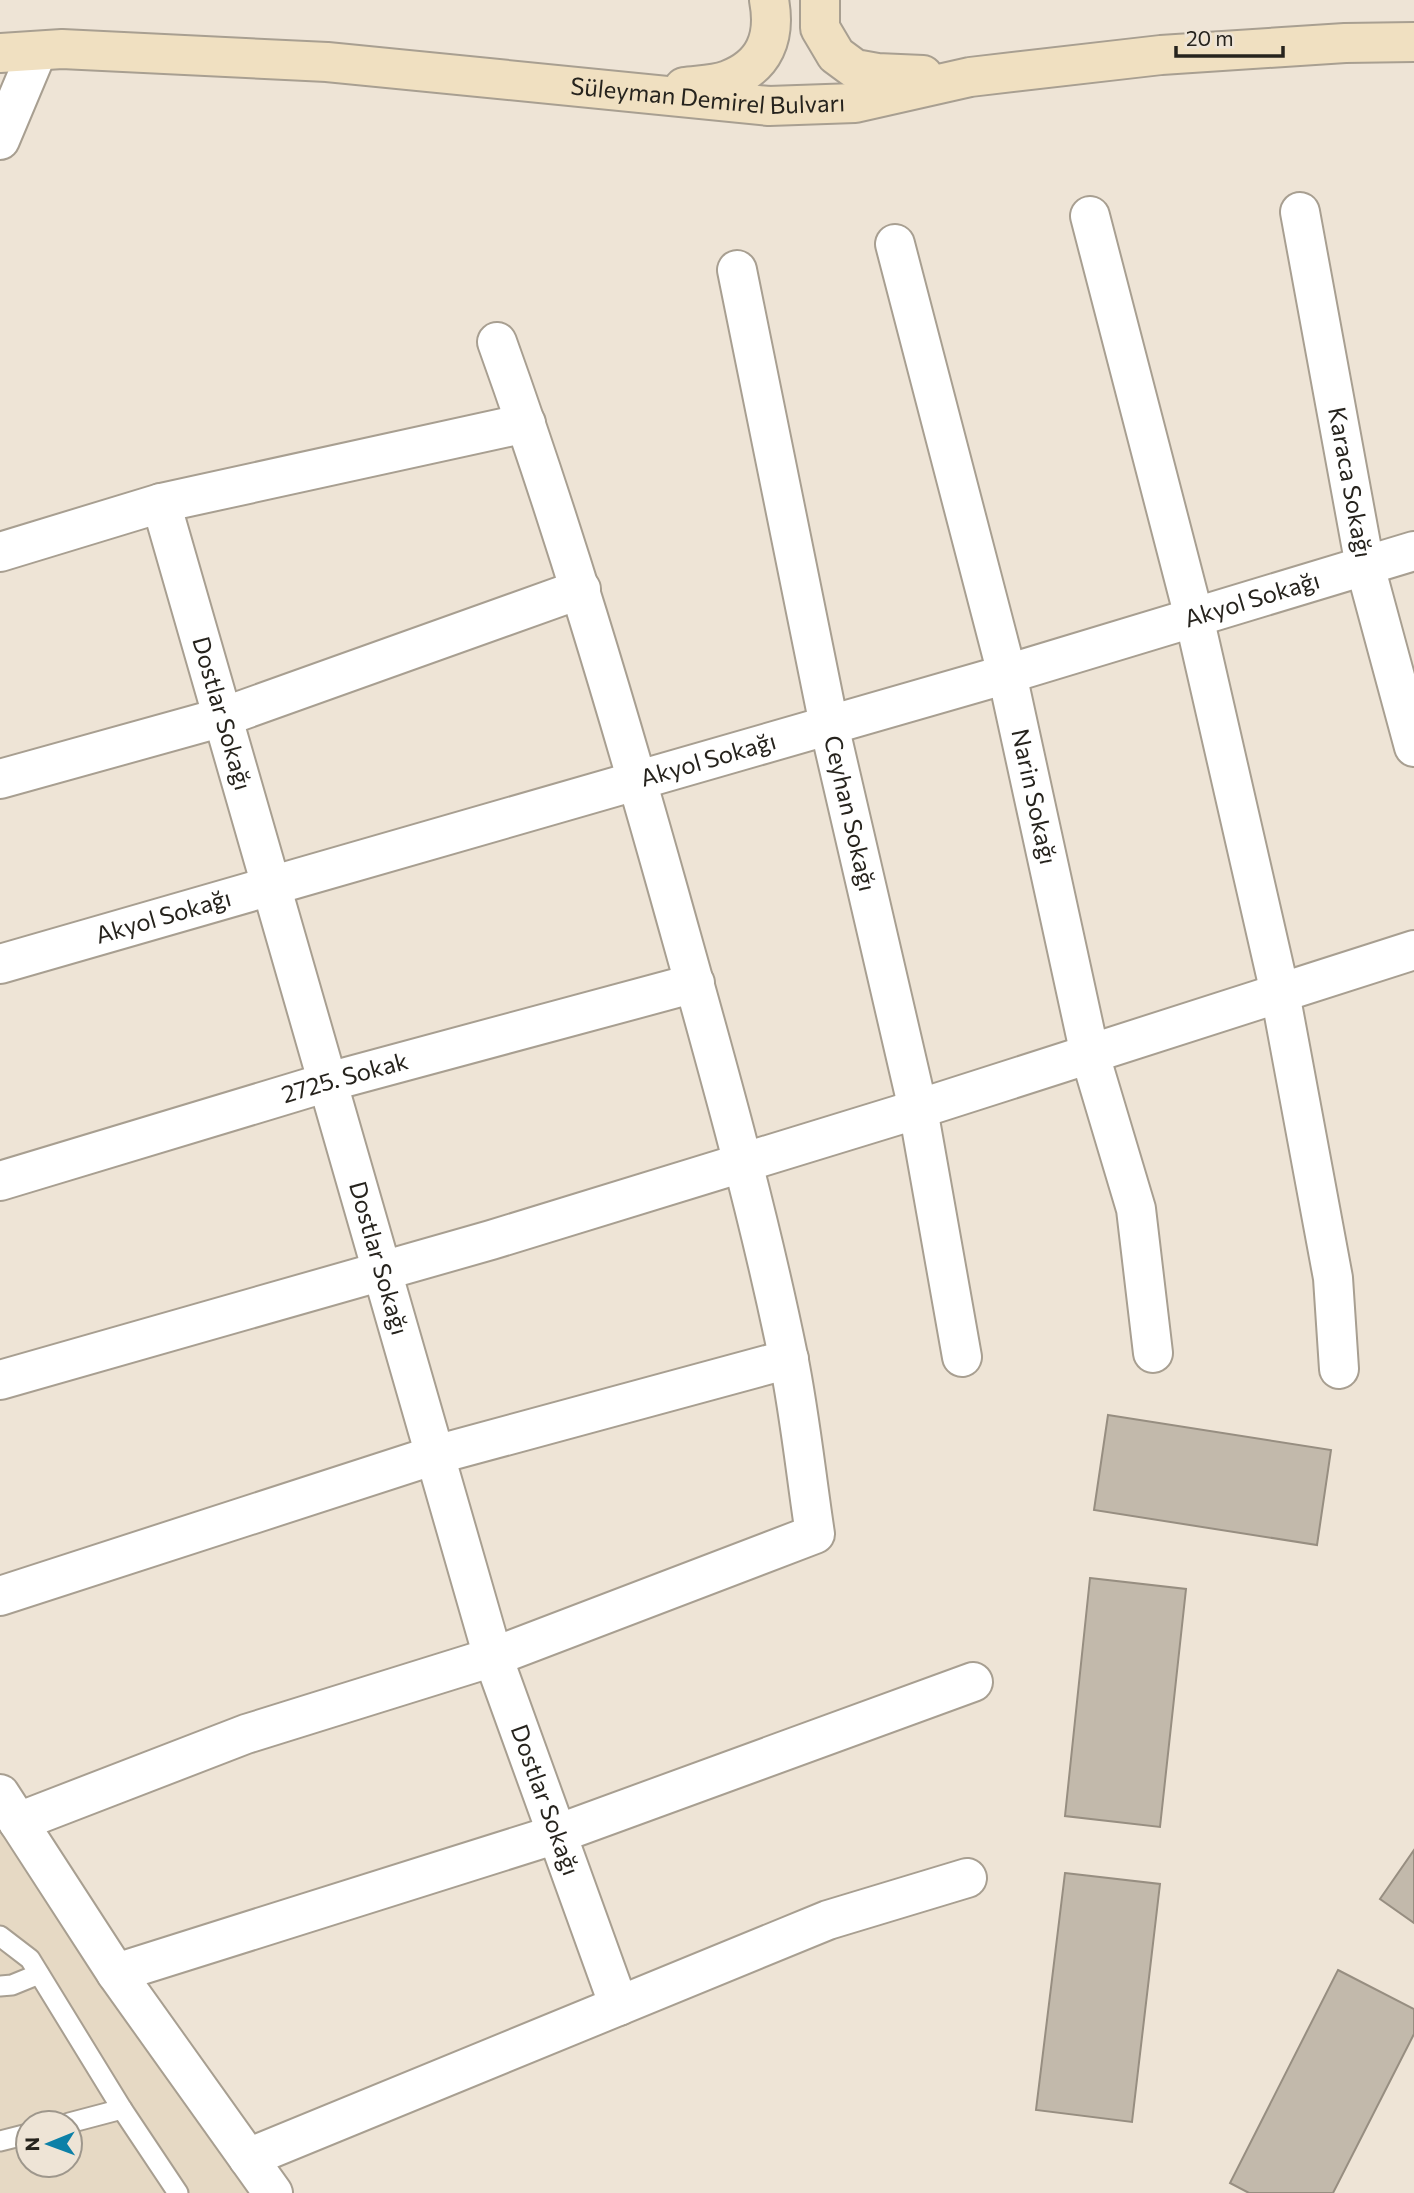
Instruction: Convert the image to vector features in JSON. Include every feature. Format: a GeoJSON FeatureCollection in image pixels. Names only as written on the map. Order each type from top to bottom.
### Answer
{"type":"FeatureCollection","features":[{"type":"Feature","properties":{"kind":"main road"},"geometry":{"type":"LineString","coordinates":[[634,93],[726,81],[750,68],[764,52],[770,37],[772,20],[769,0]]}},
{"type":"Feature","properties":{"kind":"main road"},"geometry":{"type":"LineString","coordinates":[[820,0],[820,28],[836,55],[855,69],[877,73],[970,77]]}},
{"type":"Feature","properties":{"kind":"main road","name":"Süleyman Demirel Bulvarı"},"geometry":{"type":"LineString","coordinates":[[19,52],[62,49],[327,62],[769,106],[855,103],[970,77],[1161,55],[1345,43],[1414,42]]}},
{"type":"Feature","properties":{"kind":"street"},"geometry":{"type":"LineString","coordinates":[[0,140],[19,52]]}},
{"type":"Feature","properties":{"kind":"street","name":"Karaca Sokağı"},"geometry":{"type":"LineString","coordinates":[[1300,212],[1365,566],[1414,747]]}},
{"type":"Feature","properties":{"kind":"street"},"geometry":{"type":"LineString","coordinates":[[1090,216],[1194,617],[1280,993],[1333,1278],[1339,1369]]}},
{"type":"Feature","properties":{"kind":"street","name":"Narin Sokağı"},"geometry":{"type":"LineString","coordinates":[[895,244],[1007,674],[1090,1055],[1136,1209],[1153,1353]]}},
{"type":"Feature","properties":{"kind":"street","name":"Ceyhan Sokağı"},"geometry":{"type":"LineString","coordinates":[[737,270],[829,725],[918,1109],[962,1357]]}},
{"type":"Feature","properties":{"kind":"street"},"geometry":{"type":"LineString","coordinates":[[273,2193],[116,1973],[9,1808],[493,1657],[815,1534],[789,1359],[744,1162],[638,780],[581,589],[497,342]]}},
{"type":"Feature","properties":{"kind":"street"},"geometry":{"type":"LineString","coordinates":[[0,552],[161,503],[526,423]]}},
{"type":"Feature","properties":{"kind":"street","name":"Dostlar Sokağı"},"geometry":{"type":"LineString","coordinates":[[161,503],[493,1657],[619,2006]]}},
{"type":"Feature","properties":{"kind":"street","name":"Akyol Sokağı"},"geometry":{"type":"LineString","coordinates":[[0,964],[1007,674],[1414,551]]}},
{"type":"Feature","properties":{"kind":"street"},"geometry":{"type":"LineString","coordinates":[[0,779],[223,717],[581,589]]}},
{"type":"Feature","properties":{"kind":"street"},"geometry":{"type":"LineString","coordinates":[[0,1380],[382,1271],[744,1162],[1090,1055],[1414,950]]}},
{"type":"Feature","properties":{"kind":"street","name":"2725. Sokak"},"geometry":{"type":"LineString","coordinates":[[0,1181],[328,1082],[695,983]]}},
{"type":"Feature","properties":{"kind":"street"},"geometry":{"type":"LineString","coordinates":[[0,1596],[435,1455],[789,1359]]}},
{"type":"Feature","properties":{"kind":"street"},"geometry":{"type":"LineString","coordinates":[[116,1973],[557,1834],[974,1682]]}},
{"type":"Feature","properties":{"kind":"street"},"geometry":{"type":"LineString","coordinates":[[248,2158],[828,1920],[967,1878]]}},
{"type":"Feature","properties":{"kind":"lane"},"geometry":{"type":"LineString","coordinates":[[0,1936],[30,1959],[122,2109],[178,2193]]}},
{"type":"Feature","properties":{"kind":"lane"},"geometry":{"type":"LineString","coordinates":[[0,1986],[12,1985],[39,1974]]}},
{"type":"Feature","properties":{"kind":"lane"},"geometry":{"type":"LineString","coordinates":[[84,2119],[122,2109]]}},
{"type":"Feature","properties":{"kind":"shaded area"},"geometry":{"type":"Polygon","coordinates":[[[0,1817],[253,2193],[0,2193],[0,1817]]]}},
{"type":"Feature","properties":{"kind":"building"},"geometry":{"type":"Polygon","coordinates":[[[1108,1415],[1331,1450],[1317,1545],[1094,1510],[1108,1415]]]}},
{"type":"Feature","properties":{"kind":"building"},"geometry":{"type":"Polygon","coordinates":[[[1090,1578],[1186,1589],[1160,1827],[1065,1816],[1090,1578]]]}},
{"type":"Feature","properties":{"kind":"building"},"geometry":{"type":"Polygon","coordinates":[[[1414,1850],[1414,1923],[1380,1899],[1414,1850]]]}},
{"type":"Feature","properties":{"kind":"building"},"geometry":{"type":"Polygon","coordinates":[[[1065,1873],[1160,1884],[1132,2122],[1036,2110],[1065,1873]]]}},
{"type":"Feature","properties":{"kind":"building"},"geometry":{"type":"Polygon","coordinates":[[[1338,1970],[1414,2009],[1414,2034],[1333,2193],[1249,2193],[1230,2183],[1338,1970]]]}}]}
